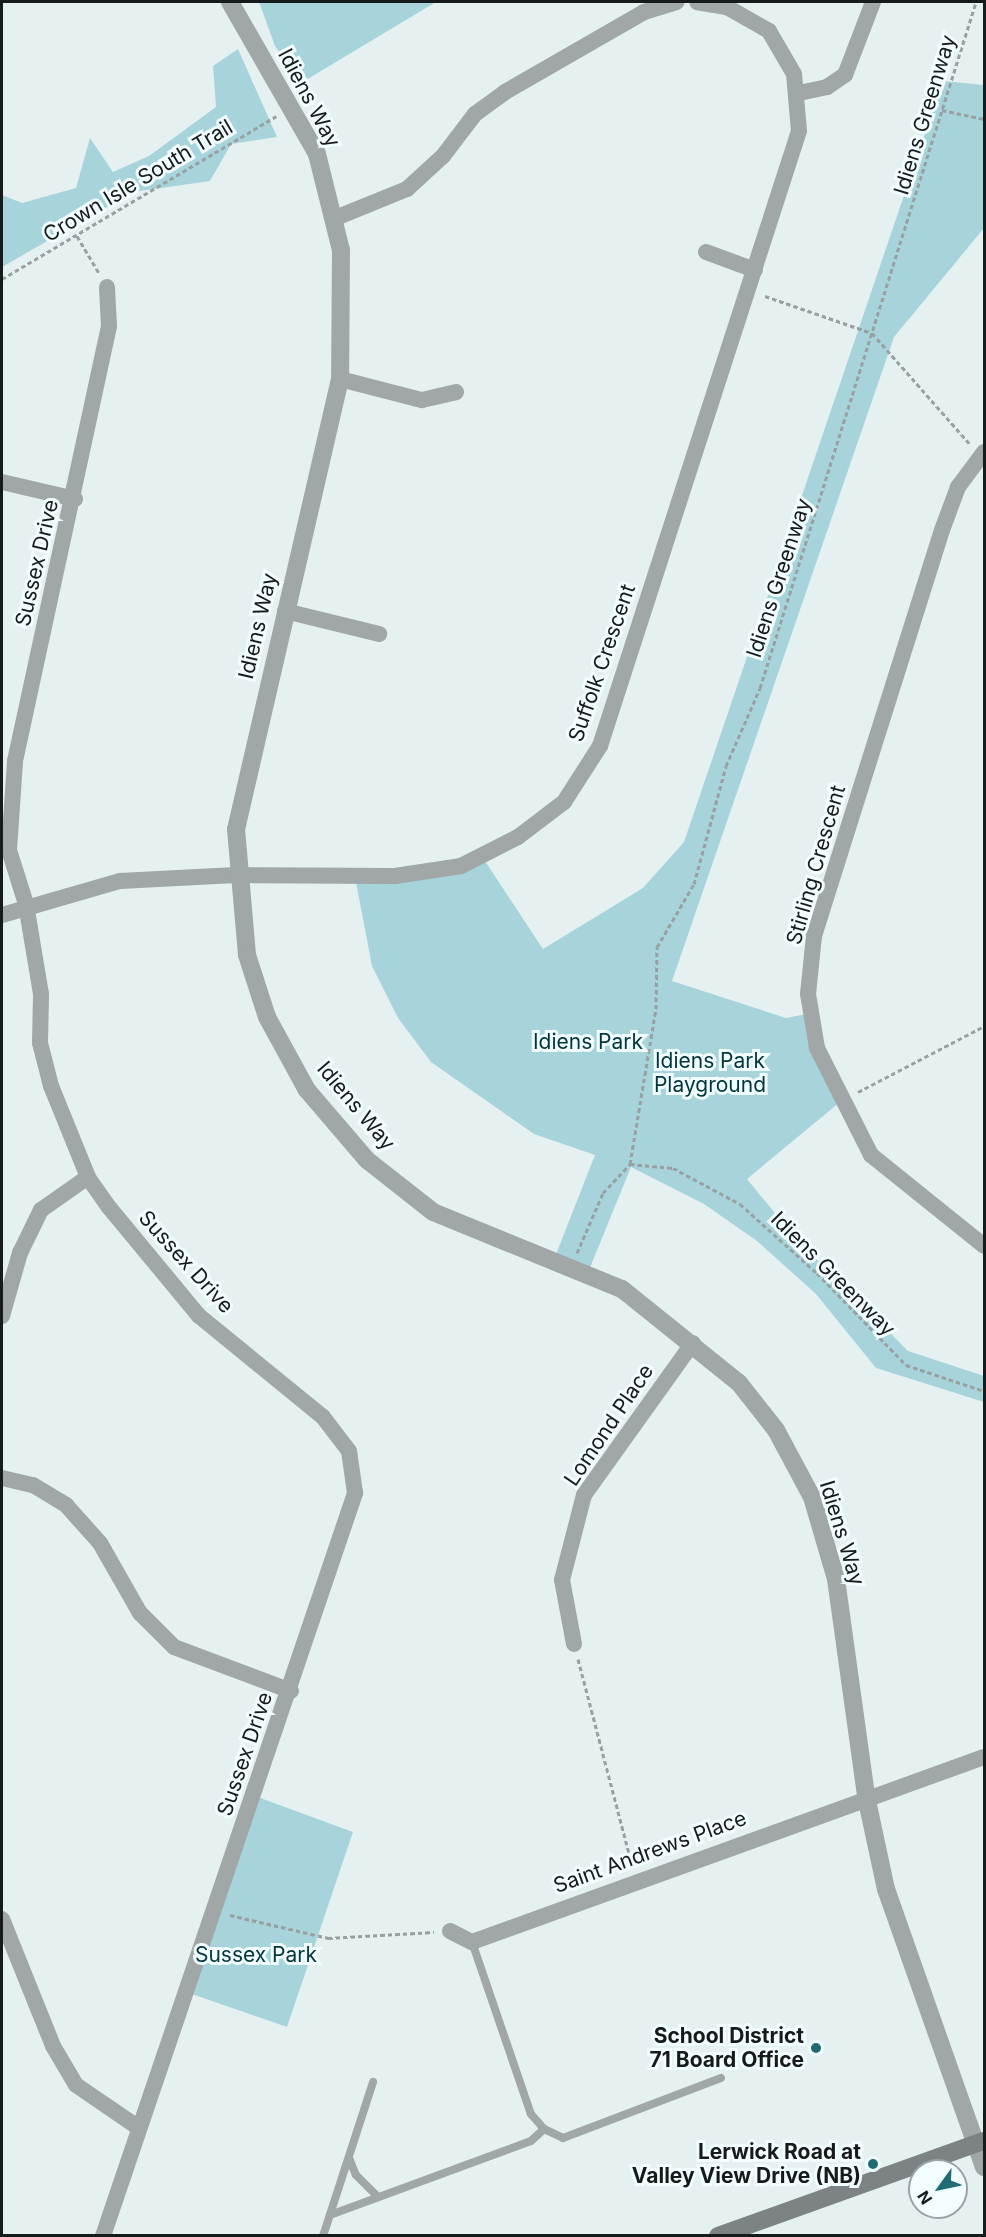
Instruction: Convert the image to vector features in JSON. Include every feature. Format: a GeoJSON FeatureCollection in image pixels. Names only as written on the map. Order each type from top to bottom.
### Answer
{"type":"FeatureCollection","features":[{"type":"Feature","properties":{"kind":"main road"},"geometry":{"type":"LineString","coordinates":[[718,2235],[980,2143]]}},
{"type":"Feature","properties":{"kind":"street","name":"Idiens Way"},"geometry":{"type":"LineString","coordinates":[[230,2],[317,154],[341,250],[340,379],[246,774],[236,829],[236,875],[247,955],[267,1017],[307,1090],[367,1160],[433,1212],[622,1289],[693,1343],[739,1383],[776,1430],[812,1497],[836,1579],[866,1796],[886,1889],[980,2143],[984,2167]]}},
{"type":"Feature","properties":{"kind":"street"},"geometry":{"type":"LineString","coordinates":[[333,219],[407,189],[443,156],[475,114],[504,92],[644,12],[676,2]]}},
{"type":"Feature","properties":{"kind":"street","name":"Suffolk Crescent"},"geometry":{"type":"LineString","coordinates":[[2,915],[26,904],[120,881],[236,875],[395,876],[461,866],[518,837],[564,802],[600,746],[799,131],[799,93],[784,52],[769,31],[715,3],[697,2]]}},
{"type":"Feature","properties":{"kind":"street"},"geometry":{"type":"LineString","coordinates":[[799,93],[827,87],[844,75],[873,2]]}},
{"type":"Feature","properties":{"kind":"street"},"geometry":{"type":"LineString","coordinates":[[706,252],[755,270]]}},
{"type":"Feature","properties":{"kind":"street","name":"Sussex Drive"},"geometry":{"type":"LineString","coordinates":[[103,2235],[291,1691],[355,1493],[349,1451],[323,1417],[199,1316],[88,1177],[51,1086],[40,1043],[41,994],[26,904],[9,850],[15,761],[75,499],[109,326],[107,287]]}},
{"type":"Feature","properties":{"kind":"street"},"geometry":{"type":"LineString","coordinates":[[340,379],[422,400],[456,393]]}},
{"type":"Feature","properties":{"kind":"street","name":"Stirling Crescent"},"geometry":{"type":"LineString","coordinates":[[983,454],[958,487],[942,530],[814,936],[808,994],[817,1048],[840,1102],[871,1155],[984,1246]]}},
{"type":"Feature","properties":{"kind":"street"},"geometry":{"type":"LineString","coordinates":[[2,482],[75,499]]}},
{"type":"Feature","properties":{"kind":"street"},"geometry":{"type":"LineString","coordinates":[[285,611],[379,634]]}},
{"type":"Feature","properties":{"kind":"street"},"geometry":{"type":"LineString","coordinates":[[2,1316],[20,1253],[41,1210],[88,1177]]}},
{"type":"Feature","properties":{"kind":"street","name":"Lomond Place"},"geometry":{"type":"LineString","coordinates":[[574,1644],[562,1580],[584,1495],[693,1343]]}},
{"type":"Feature","properties":{"kind":"street"},"geometry":{"type":"LineString","coordinates":[[2,1478],[33,1485],[66,1504],[100,1543],[140,1613],[174,1647],[291,1691]]}},
{"type":"Feature","properties":{"kind":"street","name":"Saint Andrews Place"},"geometry":{"type":"LineString","coordinates":[[472,1942],[866,1796],[984,1757]]}},
{"type":"Feature","properties":{"kind":"street"},"geometry":{"type":"LineString","coordinates":[[2,1919],[53,2046],[76,2085],[139,2128]]}},
{"type":"Feature","properties":{"kind":"street"},"geometry":{"type":"LineString","coordinates":[[450,1931],[472,1942]]}},
{"type":"Feature","properties":{"kind":"lane"},"geometry":{"type":"LineString","coordinates":[[472,1942],[531,2114],[544,2129],[563,2138],[721,2078]]}},
{"type":"Feature","properties":{"kind":"lane"},"geometry":{"type":"LineString","coordinates":[[323,2235],[373,2082]]}},
{"type":"Feature","properties":{"kind":"lane"},"geometry":{"type":"LineString","coordinates":[[330,2215],[531,2141],[544,2129]]}},
{"type":"Feature","properties":{"kind":"lane"},"geometry":{"type":"LineString","coordinates":[[349,2158],[356,2175],[378,2197]]}},
{"type":"Feature","properties":{"kind":"path","name":"Idiens Greenway"},"geometry":{"type":"LineString","coordinates":[[976,2],[760,688],[726,766],[694,884],[657,947],[656,1009],[630,1164],[674,1168],[740,1203],[906,1365],[984,1391]]}},
{"type":"Feature","properties":{"kind":"path","name":"Crown Isle South Trail"},"geometry":{"type":"LineString","coordinates":[[2,279],[290,107]]}},
{"type":"Feature","properties":{"kind":"path"},"geometry":{"type":"LineString","coordinates":[[942,110],[984,119]]}},
{"type":"Feature","properties":{"kind":"path"},"geometry":{"type":"LineString","coordinates":[[77,236],[107,287]]}},
{"type":"Feature","properties":{"kind":"path"},"geometry":{"type":"LineString","coordinates":[[749,290],[872,333],[983,454]]}},
{"type":"Feature","properties":{"kind":"path"},"geometry":{"type":"LineString","coordinates":[[840,1102],[984,1026]]}},
{"type":"Feature","properties":{"kind":"path"},"geometry":{"type":"LineString","coordinates":[[570,1269],[603,1193],[630,1164]]}},
{"type":"Feature","properties":{"kind":"path"},"geometry":{"type":"LineString","coordinates":[[574,1644],[636,1881]]}},
{"type":"Feature","properties":{"kind":"path"},"geometry":{"type":"LineString","coordinates":[[214,1911],[328,1938],[450,1931]]}},
{"type":"Feature","properties":{"kind":"green space"},"geometry":{"type":"Polygon","coordinates":[[[259,2],[436,2],[301,83],[275,46],[259,2]]]}},
{"type":"Feature","properties":{"kind":"green space"},"geometry":{"type":"Polygon","coordinates":[[[238,49],[277,137],[231,144],[210,181],[133,192],[2,267],[2,195],[22,203],[76,188],[90,138],[113,172],[149,156],[216,107],[213,66],[238,49]]]}},
{"type":"Feature","properties":{"kind":"green space","name":"Idiens Park"},"geometry":{"type":"Polygon","coordinates":[[[943,81],[984,85],[984,228],[894,337],[672,981],[786,1018],[812,1013],[840,1102],[747,1179],[792,1234],[908,1351],[984,1376],[984,1402],[876,1368],[816,1294],[757,1241],[704,1204],[631,1167],[587,1275],[553,1262],[595,1155],[534,1134],[431,1062],[398,1018],[372,966],[355,877],[483,858],[543,949],[643,888],[684,842],[943,81]]]}},
{"type":"Feature","properties":{"kind":"green space","name":"Sussex Park"},"geometry":{"type":"Polygon","coordinates":[[[255,1796],[353,1832],[287,2027],[186,1992],[255,1796]]]}},
{"type":"Feature","properties":{"kind":"place","name":"School District 71 Board Office"},"geometry":{"type":"Point","coordinates":[816,2048]}},
{"type":"Feature","properties":{"kind":"place","name":"Lerwick Road at Valley View Drive (NB)"},"geometry":{"type":"Point","coordinates":[873,2164]}},
{"type":"Feature","properties":{"kind":"park label","name":"Idiens Park Playground"},"geometry":{"type":"Point","coordinates":[710,1073]}}]}
